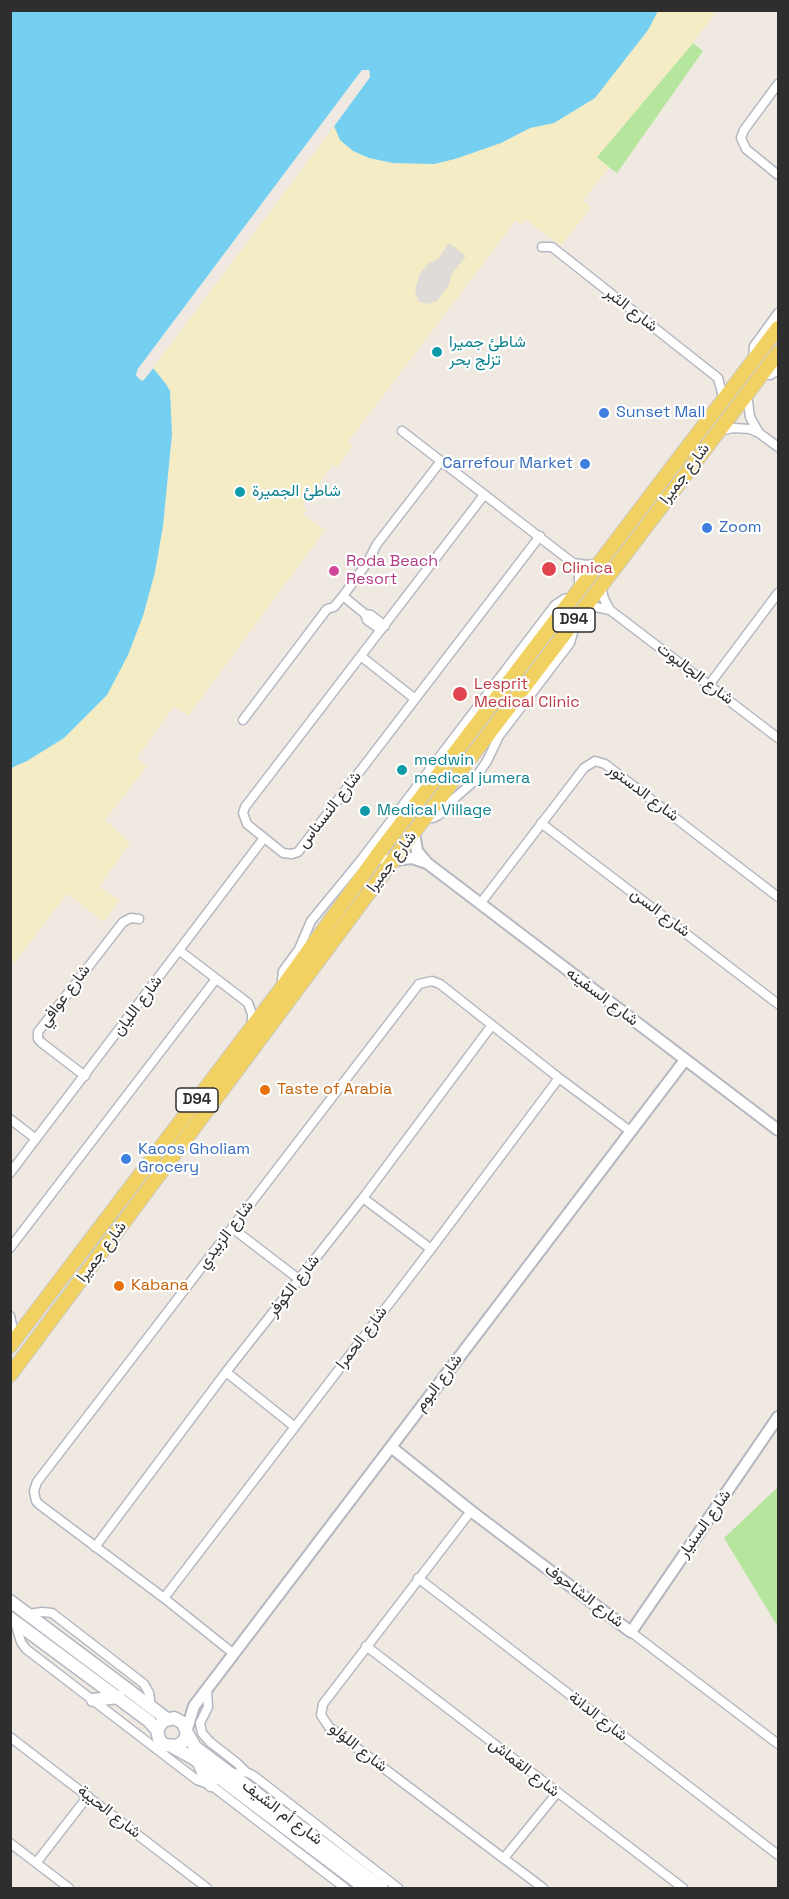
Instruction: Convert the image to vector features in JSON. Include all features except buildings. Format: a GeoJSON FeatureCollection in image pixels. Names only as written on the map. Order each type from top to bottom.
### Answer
{"type":"FeatureCollection","features":[{"type":"Feature","properties":{"kind":"main road","name":"شارع جميرا"},"geometry":{"type":"LineString","coordinates":[[13,1343],[281,989],[380,851],[580,597],[600,562],[778,328]]}},
{"type":"Feature","properties":{"kind":"main road","name":"شارع جميرا"},"geometry":{"type":"LineString","coordinates":[[10,1375],[425,817],[577,617],[580,597],[601,584],[778,353]]}},
{"type":"Feature","properties":{"kind":"main road"},"geometry":{"type":"LineString","coordinates":[[358,881],[369,880],[372,889]]}},
{"type":"Feature","properties":{"kind":"main road"},"geometry":{"type":"LineString","coordinates":[[10,1601],[151,1708],[170,1718],[181,1720],[187,1731],[184,1741],[173,1748],[161,1742],[157,1730],[149,1721],[13,1619]]}},
{"type":"Feature","properties":{"kind":"main road"},"geometry":{"type":"LineString","coordinates":[[93,1700],[119,1697]]}},
{"type":"Feature","properties":{"kind":"main road"},"geometry":{"type":"LineString","coordinates":[[157,1730],[160,1723],[170,1718]]}},
{"type":"Feature","properties":{"kind":"main road","name":"شارع أم الشيف"},"geometry":{"type":"LineString","coordinates":[[187,1731],[195,1746],[382,1888]]}},
{"type":"Feature","properties":{"kind":"main road","name":"شارع أم الشيف"},"geometry":{"type":"LineString","coordinates":[[173,1748],[200,1763],[366,1888]]}},
{"type":"Feature","properties":{"kind":"main road"},"geometry":{"type":"LineString","coordinates":[[200,1763],[211,1785]]}},
{"type":"Feature","properties":{"kind":"street"},"geometry":{"type":"LineString","coordinates":[[778,84],[744,130],[741,138],[746,149],[778,175]]}},
{"type":"Feature","properties":{"kind":"street","name":"شارع الثبر"},"geometry":{"type":"LineString","coordinates":[[542,247],[552,247],[718,378]]}},
{"type":"Feature","properties":{"kind":"street"},"geometry":{"type":"LineString","coordinates":[[753,362],[754,346],[778,314]]}},
{"type":"Feature","properties":{"kind":"street"},"geometry":{"type":"LineString","coordinates":[[762,375],[770,375],[778,370]]}},
{"type":"Feature","properties":{"kind":"street"},"geometry":{"type":"LineString","coordinates":[[724,401],[718,378],[742,376]]}},
{"type":"Feature","properties":{"kind":"street"},"geometry":{"type":"LineString","coordinates":[[747,394],[750,417],[759,433]]}},
{"type":"Feature","properties":{"kind":"street"},"geometry":{"type":"LineString","coordinates":[[717,432],[741,428],[759,433],[778,447]]}},
{"type":"Feature","properties":{"kind":"street"},"geometry":{"type":"LineString","coordinates":[[281,989],[283,971],[299,949],[311,921],[361,860],[555,605],[564,598],[580,597],[579,575],[573,563],[402,431]]}},
{"type":"Feature","properties":{"kind":"street"},"geometry":{"type":"LineString","coordinates":[[243,720],[327,609],[334,607],[343,596],[369,561],[377,544],[441,461]]}},
{"type":"Feature","properties":{"kind":"street","name":"شارع النسناس"},"geometry":{"type":"LineString","coordinates":[[484,495],[245,807],[243,813],[245,821],[283,853],[298,852],[540,536]]}},
{"type":"Feature","properties":{"kind":"street"},"geometry":{"type":"LineString","coordinates":[[573,563],[587,566],[600,562]]}},
{"type":"Feature","properties":{"kind":"street"},"geometry":{"type":"LineString","coordinates":[[601,584],[604,599],[610,610]]}},
{"type":"Feature","properties":{"kind":"street"},"geometry":{"type":"LineString","coordinates":[[709,685],[778,593]]}},
{"type":"Feature","properties":{"kind":"street"},"geometry":{"type":"LineString","coordinates":[[343,596],[365,614],[367,620],[383,628]]}},
{"type":"Feature","properties":{"kind":"street","name":"شارع الجالبوت"},"geometry":{"type":"LineString","coordinates":[[580,597],[610,610],[778,738]]}},
{"type":"Feature","properties":{"kind":"street"},"geometry":{"type":"LineString","coordinates":[[362,657],[415,699]]}},
{"type":"Feature","properties":{"kind":"street","name":"شارع الدستور"},"geometry":{"type":"LineString","coordinates":[[480,904],[586,765],[599,762],[605,764],[778,897]]}},
{"type":"Feature","properties":{"kind":"street","name":"شارع السن"},"geometry":{"type":"LineString","coordinates":[[541,823],[778,1004]]}},
{"type":"Feature","properties":{"kind":"street","name":"شارع السفينه"},"geometry":{"type":"LineString","coordinates":[[414,832],[417,850],[427,863],[778,1130]]}},
{"type":"Feature","properties":{"kind":"street","name":"شارع الليان"},"geometry":{"type":"LineString","coordinates":[[10,1173],[264,838]]}},
{"type":"Feature","properties":{"kind":"street"},"geometry":{"type":"LineString","coordinates":[[380,851],[383,859],[388,861],[412,858],[427,863]]}},
{"type":"Feature","properties":{"kind":"street","name":"شارع عوافي"},"geometry":{"type":"LineString","coordinates":[[85,1076],[40,1042],[38,1032],[123,922],[131,918],[139,920]]}},
{"type":"Feature","properties":{"kind":"street"},"geometry":{"type":"LineString","coordinates":[[180,951],[248,1003],[252,1014],[252,1026]]}},
{"type":"Feature","properties":{"kind":"street"},"geometry":{"type":"LineString","coordinates":[[10,1248],[216,979]]}},
{"type":"Feature","properties":{"kind":"street","name":"شارع الزبيدي"},"geometry":{"type":"LineString","coordinates":[[234,1654],[40,1504],[34,1496],[35,1486],[419,984],[427,981],[436,982],[630,1131]]}},
{"type":"Feature","properties":{"kind":"street"},"geometry":{"type":"LineString","coordinates":[[248,1003],[272,1000]]}},
{"type":"Feature","properties":{"kind":"street","name":"شارع الكوفر"},"geometry":{"type":"LineString","coordinates":[[95,1547],[226,1372],[363,1198],[492,1025]]}},
{"type":"Feature","properties":{"kind":"street","name":"شارع البوم"},"geometry":{"type":"LineString","coordinates":[[187,1731],[194,1706],[685,1060]]}},
{"type":"Feature","properties":{"kind":"street","name":"شارع الحمرا"},"geometry":{"type":"LineString","coordinates":[[164,1598],[559,1078]]}},
{"type":"Feature","properties":{"kind":"street"},"geometry":{"type":"LineString","coordinates":[[10,1119],[36,1139]]}},
{"type":"Feature","properties":{"kind":"street"},"geometry":{"type":"LineString","coordinates":[[363,1198],[431,1249]]}},
{"type":"Feature","properties":{"kind":"street"},"geometry":{"type":"LineString","coordinates":[[232,1228],[300,1280]]}},
{"type":"Feature","properties":{"kind":"street"},"geometry":{"type":"LineString","coordinates":[[13,1343],[10,1316],[33,1316]]}},
{"type":"Feature","properties":{"kind":"street"},"geometry":{"type":"LineString","coordinates":[[226,1372],[295,1427]]}},
{"type":"Feature","properties":{"kind":"street","name":"شارع السنيار"},"geometry":{"type":"LineString","coordinates":[[631,1632],[778,1418]]}},
{"type":"Feature","properties":{"kind":"street","name":"شارع الشاحوف"},"geometry":{"type":"LineString","coordinates":[[391,1447],[471,1511],[778,1744]]}},
{"type":"Feature","properties":{"kind":"street","name":"شارع اللؤلو"},"geometry":{"type":"LineString","coordinates":[[471,1511],[323,1704],[321,1715],[325,1724],[543,1888]]}},
{"type":"Feature","properties":{"kind":"street","name":"شارع الدانة"},"geometry":{"type":"LineString","coordinates":[[418,1578],[778,1855]]}},
{"type":"Feature","properties":{"kind":"street"},"geometry":{"type":"LineString","coordinates":[[13,1619],[24,1647],[197,1780],[211,1785],[345,1888]]}},
{"type":"Feature","properties":{"kind":"street","name":"شارع القماش"},"geometry":{"type":"LineString","coordinates":[[366,1646],[683,1888]]}},
{"type":"Feature","properties":{"kind":"street"},"geometry":{"type":"LineString","coordinates":[[207,1689],[208,1707],[200,1723],[202,1733],[210,1742],[398,1888]]}},
{"type":"Feature","properties":{"kind":"street","name":"شارع البوم"},"geometry":{"type":"LineString","coordinates":[[170,1718],[194,1706]]}},
{"type":"Feature","properties":{"kind":"street","name":"شارع الحيبة"},"geometry":{"type":"LineString","coordinates":[[10,1737],[207,1888]]}},
{"type":"Feature","properties":{"kind":"street"},"geometry":{"type":"LineString","coordinates":[[230,1774],[246,1772]]}},
{"type":"Feature","properties":{"kind":"street"},"geometry":{"type":"LineString","coordinates":[[504,1858],[556,1793]]}},
{"type":"Feature","properties":{"kind":"street"},"geometry":{"type":"LineString","coordinates":[[36,1863],[88,1796]]}},
{"type":"Feature","properties":{"kind":"street"},"geometry":{"type":"LineString","coordinates":[[10,1844],[69,1888]]}},
{"type":"Feature","properties":{"kind":"green space"},"geometry":{"type":"Polygon","coordinates":[[[693,43],[703,51],[617,173],[596,158],[693,43]]]}},
{"type":"Feature","properties":{"kind":"green space"},"geometry":{"type":"Polygon","coordinates":[[[198,1107],[201,1110],[94,1251],[90,1249],[198,1107]]]}},
{"type":"Feature","properties":{"kind":"green space"},"geometry":{"type":"Polygon","coordinates":[[[778,1487],[778,1627],[724,1538],[778,1487]]]}},
{"type":"Feature","properties":{"kind":"sand","name":"شاطئ الجميرة"},"geometry":{"type":"Polygon","coordinates":[[[658,11],[717,11],[597,157],[609,167],[583,201],[591,207],[561,246],[525,219],[521,224],[516,220],[348,442],[353,446],[337,467],[333,465],[303,505],[307,509],[303,514],[325,530],[188,716],[174,706],[137,758],[147,766],[105,820],[130,843],[99,887],[120,900],[104,922],[67,894],[11,967],[11,768],[27,761],[128,655],[143,616],[155,573],[163,526],[172,434],[170,391],[153,368],[334,126],[340,140],[353,151],[369,158],[393,163],[455,159],[501,143],[530,128],[554,123],[595,98],[648,30],[658,11]]]}},
{"type":"Feature","properties":{"kind":"shaded area"},"geometry":{"type":"Polygon","coordinates":[[[449,243],[466,256],[451,275],[449,285],[437,301],[429,304],[419,302],[415,291],[419,275],[428,264],[438,259],[449,243]]]}},
{"type":"Feature","properties":{"kind":"water"},"geometry":{"type":"Polygon","coordinates":[[[11,11],[658,11],[648,30],[595,98],[554,123],[530,128],[501,143],[434,164],[393,163],[369,158],[353,151],[340,140],[334,126],[370,77],[369,70],[362,70],[138,369],[136,375],[143,380],[153,368],[170,391],[172,434],[163,526],[155,572],[143,616],[128,655],[107,695],[64,738],[11,768],[11,11]]]}},
{"type":"Feature","properties":{"kind":"pier"},"geometry":{"type":"Polygon","coordinates":[[[362,70],[369,70],[370,77],[332,129],[332,125],[367,76],[367,73],[363,73],[139,375],[142,377],[151,366],[155,366],[143,381],[139,379],[136,375],[138,369],[362,70]]]}},
{"type":"Feature","properties":{"kind":"place","name":"شاطئ جميرا تزلج بحر"},"geometry":{"type":"Point","coordinates":[437,352]}},
{"type":"Feature","properties":{"kind":"place","name":"Sunset Mall"},"geometry":{"type":"Point","coordinates":[604,413]}},
{"type":"Feature","properties":{"kind":"place","name":"Carrefour Market"},"geometry":{"type":"Point","coordinates":[585,464]}},
{"type":"Feature","properties":{"kind":"place","name":"شاطئ الجميرة"},"geometry":{"type":"Point","coordinates":[240,492]}},
{"type":"Feature","properties":{"kind":"place","name":"Zoom"},"geometry":{"type":"Point","coordinates":[707,528]}},
{"type":"Feature","properties":{"kind":"place","name":"Clinica"},"geometry":{"type":"Point","coordinates":[549,569]}},
{"type":"Feature","properties":{"kind":"place","name":"Roda Beach Resort"},"geometry":{"type":"Point","coordinates":[334,571]}},
{"type":"Feature","properties":{"kind":"place","name":"Lesprit Medical Clinic"},"geometry":{"type":"Point","coordinates":[460,694]}},
{"type":"Feature","properties":{"kind":"place","name":"medwin medical jumera"},"geometry":{"type":"Point","coordinates":[402,770]}},
{"type":"Feature","properties":{"kind":"place","name":"Medical Village"},"geometry":{"type":"Point","coordinates":[365,811]}},
{"type":"Feature","properties":{"kind":"place","name":"Taste of Arabia"},"geometry":{"type":"Point","coordinates":[265,1090]}},
{"type":"Feature","properties":{"kind":"place","name":"Kaoos Gholiam Grocery"},"geometry":{"type":"Point","coordinates":[126,1159]}},
{"type":"Feature","properties":{"kind":"place","name":"Kabana"},"geometry":{"type":"Point","coordinates":[119,1286]}}]}
